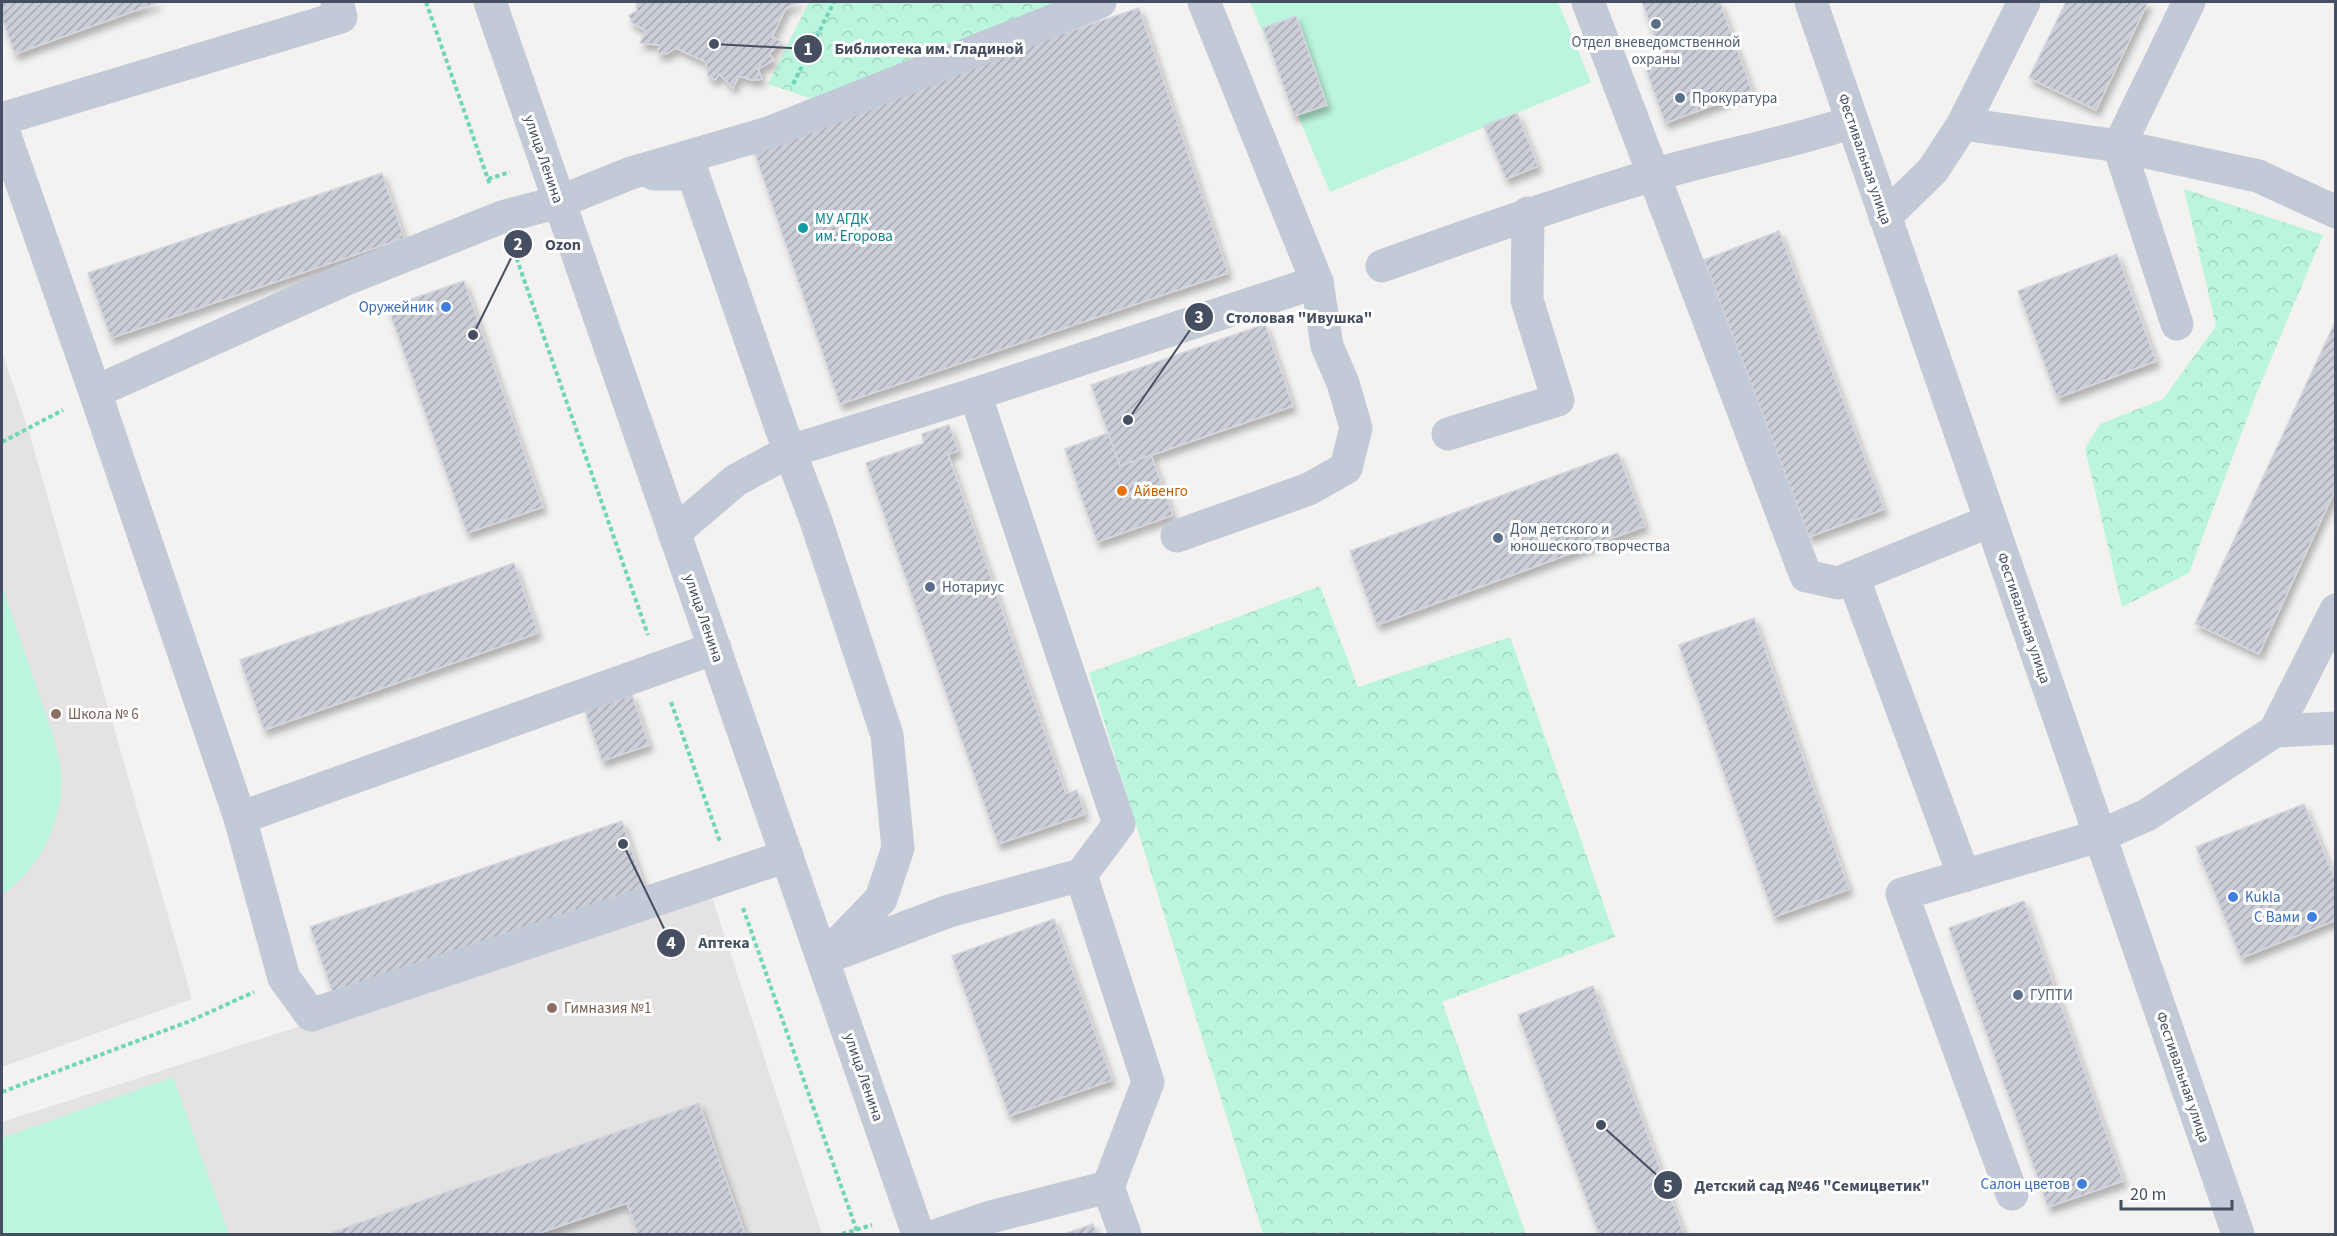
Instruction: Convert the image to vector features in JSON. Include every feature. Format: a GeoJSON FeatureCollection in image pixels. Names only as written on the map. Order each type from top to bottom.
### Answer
{"type":"FeatureCollection","features":[{"type":"Feature","properties":{"kind":"street"},"geometry":{"type":"LineString","coordinates":[[2,119],[341,17],[337,2]]}},
{"type":"Feature","properties":{"kind":"street","name":"улица Ленина"},"geometry":{"type":"LineString","coordinates":[[490,2],[918,1234]]}},
{"type":"Feature","properties":{"kind":"street"},"geometry":{"type":"LineString","coordinates":[[95,392],[345,280],[502,217],[559,202],[631,173],[768,133],[1100,2]]}},
{"type":"Feature","properties":{"kind":"street"},"geometry":{"type":"LineString","coordinates":[[1177,536],[1309,489],[1346,468],[1356,428],[1343,383],[1327,346],[1317,282],[1204,2]]}},
{"type":"Feature","properties":{"kind":"street"},"geometry":{"type":"LineString","coordinates":[[1588,2],[1806,576],[1838,583],[1990,520]]}},
{"type":"Feature","properties":{"kind":"street","name":"Фестивальная улица"},"geometry":{"type":"LineString","coordinates":[[1810,2],[2238,1234]]}},
{"type":"Feature","properties":{"kind":"street"},"geometry":{"type":"LineString","coordinates":[[1885,217],[1933,170],[1962,124],[2024,2]]}},
{"type":"Feature","properties":{"kind":"street"},"geometry":{"type":"LineString","coordinates":[[2177,324],[2119,146],[2189,2]]}},
{"type":"Feature","properties":{"kind":"street"},"geometry":{"type":"LineString","coordinates":[[1382,266],[1528,213],[1652,175],[1808,137],[1852,122]]}},
{"type":"Feature","properties":{"kind":"street"},"geometry":{"type":"LineString","coordinates":[[1962,124],[2119,146],[2258,176],[2336,212]]}},
{"type":"Feature","properties":{"kind":"street"},"geometry":{"type":"LineString","coordinates":[[2,127],[240,818],[284,978],[311,1015],[787,856]]}},
{"type":"Feature","properties":{"kind":"street"},"geometry":{"type":"LineString","coordinates":[[631,173],[693,174],[815,518],[886,735],[898,848],[881,899],[823,959]]}},
{"type":"Feature","properties":{"kind":"street"},"geometry":{"type":"LineString","coordinates":[[1448,434],[1558,400],[1527,300],[1528,213]]}},
{"type":"Feature","properties":{"kind":"street"},"geometry":{"type":"LineString","coordinates":[[674,533],[736,480],[790,451],[975,394],[1317,282]]}},
{"type":"Feature","properties":{"kind":"street"},"geometry":{"type":"LineString","coordinates":[[823,959],[949,911],[1081,875],[1119,824],[975,394]]}},
{"type":"Feature","properties":{"kind":"street"},"geometry":{"type":"LineString","coordinates":[[1853,577],[1964,876]]}},
{"type":"Feature","properties":{"kind":"street"},"geometry":{"type":"LineString","coordinates":[[2012,1194],[1902,894],[2099,836],[2147,815],[2275,731],[2336,610]]}},
{"type":"Feature","properties":{"kind":"street"},"geometry":{"type":"LineString","coordinates":[[240,818],[715,648]]}},
{"type":"Feature","properties":{"kind":"street"},"geometry":{"type":"LineString","coordinates":[[2275,731],[2336,728]]}},
{"type":"Feature","properties":{"kind":"street"},"geometry":{"type":"LineString","coordinates":[[1081,875],[1148,1082],[1108,1187],[1125,1234]]}},
{"type":"Feature","properties":{"kind":"street"},"geometry":{"type":"LineString","coordinates":[[940,1234],[987,1218],[1108,1187]]}},
{"type":"Feature","properties":{"kind":"path"},"geometry":{"type":"LineString","coordinates":[[426,2],[857,1232]]}},
{"type":"Feature","properties":{"kind":"path"},"geometry":{"type":"LineString","coordinates":[[768,133],[834,2]]}},
{"type":"Feature","properties":{"kind":"path"},"geometry":{"type":"LineString","coordinates":[[488,179],[517,170]]}},
{"type":"Feature","properties":{"kind":"path"},"geometry":{"type":"LineString","coordinates":[[2,442],[95,392]]}},
{"type":"Feature","properties":{"kind":"path"},"geometry":{"type":"LineString","coordinates":[[2,1092],[190,1021],[284,978]]}},
{"type":"Feature","properties":{"kind":"path"},"geometry":{"type":"LineString","coordinates":[[842,1234],[857,1232],[872,1225]]}},
{"type":"Feature","properties":{"kind":"shaded area","name":"Школа № 6"},"geometry":{"type":"Polygon","coordinates":[[[2,352],[28,429],[192,999],[2,1067],[2,352]]]}},
{"type":"Feature","properties":{"kind":"shaded area","name":"Гимназия №1"},"geometry":{"type":"Polygon","coordinates":[[[711,894],[822,1234],[2,1234],[2,1122],[711,894]]]}},
{"type":"Feature","properties":{"kind":"green space"},"geometry":{"type":"Polygon","coordinates":[[[809,2],[1074,2],[815,100],[768,84],[809,2]]]}},
{"type":"Feature","properties":{"kind":"green space"},"geometry":{"type":"Polygon","coordinates":[[[1250,2],[1558,2],[1591,82],[1330,192],[1250,2]]]}},
{"type":"Feature","properties":{"kind":"green space"},"geometry":{"type":"Polygon","coordinates":[[[2184,189],[2323,235],[2256,395],[2189,573],[2122,607],[2085,448],[2100,424],[2163,399],[2216,326],[2184,189]]]}},
{"type":"Feature","properties":{"kind":"green space"},"geometry":{"type":"Polygon","coordinates":[[[2,584],[52,732],[58,754],[61,794],[53,828],[46,844],[27,872],[2,895],[2,584]]]}},
{"type":"Feature","properties":{"kind":"green space"},"geometry":{"type":"Polygon","coordinates":[[[1320,586],[1358,687],[1510,637],[1615,937],[1442,1002],[1526,1234],[1263,1234],[1089,673],[1320,586]]]}},
{"type":"Feature","properties":{"kind":"green space"},"geometry":{"type":"Polygon","coordinates":[[[173,1077],[229,1234],[2,1234],[2,1138],[173,1077]]]}},
{"type":"Feature","properties":{"kind":"building"},"geometry":{"type":"Polygon","coordinates":[[[2,2],[159,2],[15,54],[2,18],[2,2]]]}},
{"type":"Feature","properties":{"kind":"building"},"geometry":{"type":"Polygon","coordinates":[[[636,2],[800,2],[786,8],[772,37],[781,41],[769,54],[774,60],[758,69],[762,79],[752,80],[739,76],[733,88],[719,74],[715,80],[708,76],[706,62],[676,48],[666,54],[658,54],[659,45],[640,43],[646,31],[632,23],[629,15],[637,11],[636,2]]]}},
{"type":"Feature","properties":{"kind":"building"},"geometry":{"type":"Polygon","coordinates":[[[1642,2],[1720,2],[1752,91],[1665,123],[1644,63],[1662,57],[1642,2]]]}},
{"type":"Feature","properties":{"kind":"building"},"geometry":{"type":"Polygon","coordinates":[[[2066,2],[2148,2],[2096,110],[2029,78],[2066,2]]]}},
{"type":"Feature","properties":{"kind":"building"},"geometry":{"type":"Polygon","coordinates":[[[1139,8],[1228,273],[840,404],[750,139],[1139,8]]]}},
{"type":"Feature","properties":{"kind":"building"},"geometry":{"type":"Polygon","coordinates":[[[1296,16],[1327,105],[1294,116],[1263,28],[1296,16]]]}},
{"type":"Feature","properties":{"kind":"building"},"geometry":{"type":"Polygon","coordinates":[[[1517,113],[1538,166],[1506,179],[1484,126],[1517,113]]]}},
{"type":"Feature","properties":{"kind":"building"},"geometry":{"type":"Polygon","coordinates":[[[382,173],[404,238],[111,338],[88,273],[382,173]]]}},
{"type":"Feature","properties":{"kind":"building"},"geometry":{"type":"Polygon","coordinates":[[[1779,231],[1884,509],[1809,537],[1704,260],[1779,231]]]}},
{"type":"Feature","properties":{"kind":"building"},"geometry":{"type":"Polygon","coordinates":[[[2117,254],[2156,361],[2057,398],[2018,291],[2117,254]]]}},
{"type":"Feature","properties":{"kind":"building"},"geometry":{"type":"Polygon","coordinates":[[[464,281],[543,507],[467,533],[388,307],[464,281]]]}},
{"type":"Feature","properties":{"kind":"building"},"geometry":{"type":"Polygon","coordinates":[[[2336,320],[2336,488],[2259,654],[2195,624],[2336,320]]]}},
{"type":"Feature","properties":{"kind":"building"},"geometry":{"type":"Polygon","coordinates":[[[1265,324],[1293,406],[1120,466],[1091,385],[1265,324]]]}},
{"type":"Feature","properties":{"kind":"building"},"geometry":{"type":"Polygon","coordinates":[[[949,425],[958,451],[948,454],[1066,794],[1077,790],[1085,814],[998,844],[866,463],[924,443],[922,434],[949,425]]]}},
{"type":"Feature","properties":{"kind":"building","name":"Айвенго"},"geometry":{"type":"Polygon","coordinates":[[[1108,433],[1120,466],[1151,455],[1173,515],[1097,542],[1065,449],[1108,433]]]}},
{"type":"Feature","properties":{"kind":"building","name":"Дом детского и юношеского творчества"},"geometry":{"type":"Polygon","coordinates":[[[1618,453],[1645,526],[1377,625],[1350,551],[1618,453]]]}},
{"type":"Feature","properties":{"kind":"building"},"geometry":{"type":"Polygon","coordinates":[[[514,563],[538,633],[264,730],[240,660],[514,563]]]}},
{"type":"Feature","properties":{"kind":"building"},"geometry":{"type":"Polygon","coordinates":[[[1754,618],[1849,889],[1774,917],[1679,645],[1754,618]]]}},
{"type":"Feature","properties":{"kind":"building"},"geometry":{"type":"Polygon","coordinates":[[[632,695],[649,745],[602,761],[585,711],[632,695]]]}},
{"type":"Feature","properties":{"kind":"building"},"geometry":{"type":"Polygon","coordinates":[[[2304,804],[2336,882],[2336,920],[2241,958],[2196,847],[2304,804]]]}},
{"type":"Feature","properties":{"kind":"building"},"geometry":{"type":"Polygon","coordinates":[[[622,821],[648,897],[336,1003],[310,927],[622,821]]]}},
{"type":"Feature","properties":{"kind":"building"},"geometry":{"type":"Polygon","coordinates":[[[2024,901],[2123,1181],[2048,1207],[1949,928],[2024,901]]]}},
{"type":"Feature","properties":{"kind":"building"},"geometry":{"type":"Polygon","coordinates":[[[1054,919],[1112,1080],[1009,1116],[952,956],[1054,919]]]}},
{"type":"Feature","properties":{"kind":"building"},"geometry":{"type":"Polygon","coordinates":[[[1593,986],[1684,1234],[1599,1234],[1518,1015],[1593,986]]]}},
{"type":"Feature","properties":{"kind":"building"},"geometry":{"type":"Polygon","coordinates":[[[699,1103],[745,1234],[638,1234],[627,1203],[537,1234],[334,1234],[333,1232],[699,1103]]]}},
{"type":"Feature","properties":{"kind":"building"},"geometry":{"type":"Polygon","coordinates":[[[1093,1224],[1097,1234],[1064,1234],[1093,1224]]]}},
{"type":"Feature","properties":{"kind":"place","name":"Отдел вневедомственной охраны"},"geometry":{"type":"Point","coordinates":[1656,24]}},
{"type":"Feature","properties":{"kind":"place","name":"Библиотека им. Гладиной"},"geometry":{"type":"Point","coordinates":[714,44]}},
{"type":"Feature","properties":{"kind":"place","name":"Прокуратура"},"geometry":{"type":"Point","coordinates":[1680,98]}},
{"type":"Feature","properties":{"kind":"place","name":"МУ АГДК им. Егорова"},"geometry":{"type":"Point","coordinates":[803,228]}},
{"type":"Feature","properties":{"kind":"place","name":"Оружейник"},"geometry":{"type":"Point","coordinates":[446,307]}},
{"type":"Feature","properties":{"kind":"place","name":"Ozon"},"geometry":{"type":"Point","coordinates":[473,335]}},
{"type":"Feature","properties":{"kind":"place","name":"Столовая \"Ивушка\""},"geometry":{"type":"Point","coordinates":[1128,420]}},
{"type":"Feature","properties":{"kind":"place","name":"Айвенго"},"geometry":{"type":"Point","coordinates":[1122,491]}},
{"type":"Feature","properties":{"kind":"place","name":"Дом детского и юношеского творчества"},"geometry":{"type":"Point","coordinates":[1498,538]}},
{"type":"Feature","properties":{"kind":"place","name":"Нотариус"},"geometry":{"type":"Point","coordinates":[930,587]}},
{"type":"Feature","properties":{"kind":"place","name":"Школа № 6"},"geometry":{"type":"Point","coordinates":[56,714]}},
{"type":"Feature","properties":{"kind":"place","name":"Аптека"},"geometry":{"type":"Point","coordinates":[623,844]}},
{"type":"Feature","properties":{"kind":"place","name":"Kukla"},"geometry":{"type":"Point","coordinates":[2233,897]}},
{"type":"Feature","properties":{"kind":"place","name":"С Вами"},"geometry":{"type":"Point","coordinates":[2312,917]}},
{"type":"Feature","properties":{"kind":"place","name":"ГУПТИ"},"geometry":{"type":"Point","coordinates":[2018,995]}},
{"type":"Feature","properties":{"kind":"place","name":"Гимназия №1"},"geometry":{"type":"Point","coordinates":[552,1008]}},
{"type":"Feature","properties":{"kind":"place","name":"Детский сад №46 \"Семицветик\""},"geometry":{"type":"Point","coordinates":[1601,1125]}},
{"type":"Feature","properties":{"kind":"place","name":"Салон цветов"},"geometry":{"type":"Point","coordinates":[2082,1184]}}]}
